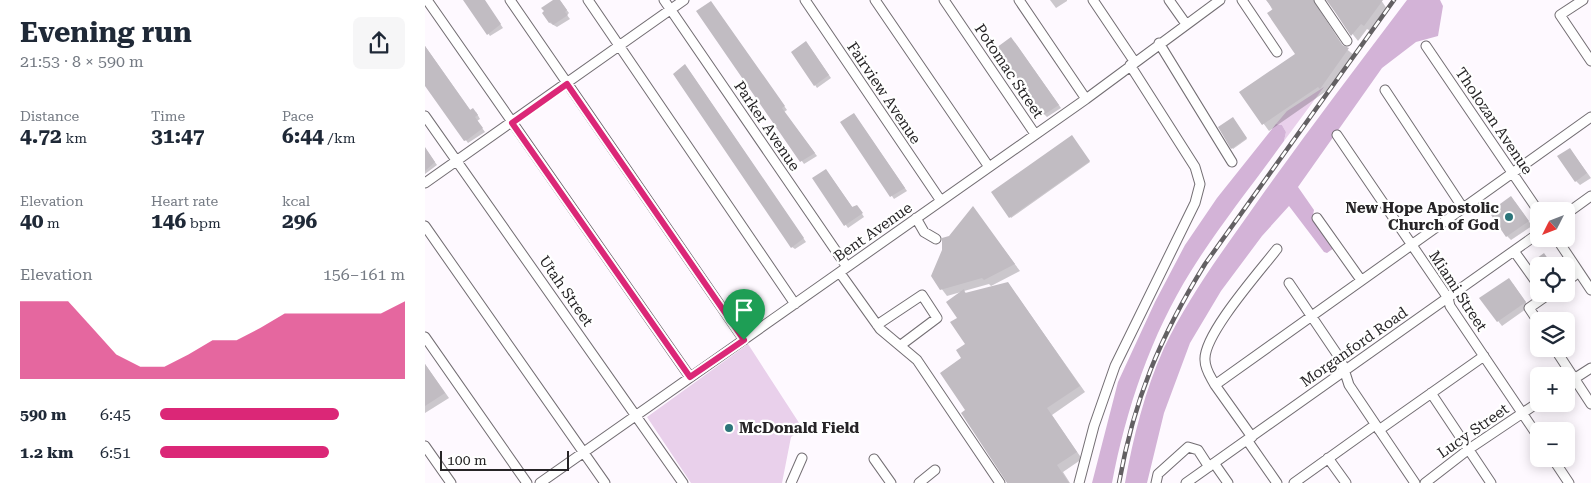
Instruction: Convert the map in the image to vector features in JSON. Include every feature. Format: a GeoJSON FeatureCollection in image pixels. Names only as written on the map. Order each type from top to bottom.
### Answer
{"type":"FeatureCollection","features":[{"type":"Feature","properties":{"kind":"street"},"geometry":{"type":"LineString","coordinates":[[427,0],[690,377]]}},
{"type":"Feature","properties":{"kind":"street"},"geometry":{"type":"LineString","coordinates":[[510,0],[744,340]]}},
{"type":"Feature","properties":{"kind":"street"},"geometry":{"type":"LineString","coordinates":[[588,0],[795,304]]}},
{"type":"Feature","properties":{"kind":"street","name":"Parker Avenue"},"geometry":{"type":"LineString","coordinates":[[664,0],[843,270],[877,325],[917,360],[1000,483]]}},
{"type":"Feature","properties":{"kind":"street"},"geometry":{"type":"LineString","coordinates":[[425,183],[685,0]]}},
{"type":"Feature","properties":{"kind":"street","name":"Fairview Avenue"},"geometry":{"type":"LineString","coordinates":[[805,0],[941,201]]}},
{"type":"Feature","properties":{"kind":"street"},"geometry":{"type":"LineString","coordinates":[[875,0],[989,167]]}},
{"type":"Feature","properties":{"kind":"street","name":"Potomac Street"},"geometry":{"type":"LineString","coordinates":[[944,0],[1035,134]]}},
{"type":"Feature","properties":{"kind":"street"},"geometry":{"type":"LineString","coordinates":[[1019,0],[1085,99]]}},
{"type":"Feature","properties":{"kind":"street"},"geometry":{"type":"LineString","coordinates":[[1079,483],[1094,426],[1115,366],[1177,243],[1195,203],[1200,184],[1195,167],[1093,0]]}},
{"type":"Feature","properties":{"kind":"street"},"geometry":{"type":"LineString","coordinates":[[1169,0],[1186,24]]}},
{"type":"Feature","properties":{"kind":"street","name":"Bent Avenue"},"geometry":{"type":"LineString","coordinates":[[540,483],[1085,99],[1220,0]]}},
{"type":"Feature","properties":{"kind":"street"},"geometry":{"type":"LineString","coordinates":[[1243,0],[1277,52]]}},
{"type":"Feature","properties":{"kind":"street"},"geometry":{"type":"LineString","coordinates":[[1319,0],[1347,41]]}},
{"type":"Feature","properties":{"kind":"street"},"geometry":{"type":"LineString","coordinates":[[1583,0],[1560,15],[1591,61]]}},
{"type":"Feature","properties":{"kind":"street"},"geometry":{"type":"LineString","coordinates":[[1159,44],[1232,162]]}},
{"type":"Feature","properties":{"kind":"street","name":"Tholozan Avenue"},"geometry":{"type":"LineString","coordinates":[[1426,46],[1532,202]]}},
{"type":"Feature","properties":{"kind":"street"},"geometry":{"type":"LineString","coordinates":[[1385,90],[1463,208]]}},
{"type":"Feature","properties":{"kind":"street","name":"Utah Street"},"geometry":{"type":"LineString","coordinates":[[425,116],[683,483]]}},
{"type":"Feature","properties":{"kind":"street"},"geometry":{"type":"LineString","coordinates":[[1215,385],[1591,117]]}},
{"type":"Feature","properties":{"kind":"street","name":"Miami Street"},"geometry":{"type":"LineString","coordinates":[[1337,135],[1448,298],[1450,306],[1530,425]]}},
{"type":"Feature","properties":{"kind":"street"},"geometry":{"type":"LineString","coordinates":[[1575,208],[1591,196]]}},
{"type":"Feature","properties":{"kind":"street"},"geometry":{"type":"LineString","coordinates":[[917,218],[924,232],[936,239]]}},
{"type":"Feature","properties":{"kind":"street"},"geometry":{"type":"LineString","coordinates":[[1317,218],[1361,280]]}},
{"type":"Feature","properties":{"kind":"street"},"geometry":{"type":"LineString","coordinates":[[425,226],[605,483]]}},
{"type":"Feature","properties":{"kind":"street","name":"Morganford Road"},"geometry":{"type":"LineString","coordinates":[[1186,483],[1530,239]]}},
{"type":"Feature","properties":{"kind":"street"},"geometry":{"type":"LineString","coordinates":[[1563,248],[1589,284]]}},
{"type":"Feature","properties":{"kind":"street"},"geometry":{"type":"LineString","coordinates":[[1277,250],[1220,324],[1209,343],[1204,359],[1207,372],[1277,483]]}},
{"type":"Feature","properties":{"kind":"street"},"geometry":{"type":"LineString","coordinates":[[1514,251],[1530,273]]}},
{"type":"Feature","properties":{"kind":"street"},"geometry":{"type":"LineString","coordinates":[[1575,275],[1579,272]]}},
{"type":"Feature","properties":{"kind":"street"},"geometry":{"type":"LineString","coordinates":[[1289,283],[1341,360],[1349,385],[1415,483]]}},
{"type":"Feature","properties":{"kind":"street"},"geometry":{"type":"LineString","coordinates":[[877,325],[922,295],[937,318],[901,345]]}},
{"type":"Feature","properties":{"kind":"street"},"geometry":{"type":"LineString","coordinates":[[1532,312],[1529,308],[1537,302]]}},
{"type":"Feature","properties":{"kind":"street"},"geometry":{"type":"LineString","coordinates":[[425,337],[527,483]]}},
{"type":"Feature","properties":{"kind":"street"},"geometry":{"type":"LineString","coordinates":[[1294,483],[1484,356]]}},
{"type":"Feature","properties":{"kind":"street"},"geometry":{"type":"LineString","coordinates":[[1575,379],[1591,368]]}},
{"type":"Feature","properties":{"kind":"street"},"geometry":{"type":"LineString","coordinates":[[1575,387],[1591,404]]}},
{"type":"Feature","properties":{"kind":"street"},"geometry":{"type":"LineString","coordinates":[[1431,393],[1491,483]]}},
{"type":"Feature","properties":{"kind":"street","name":"Lucy Street"},"geometry":{"type":"LineString","coordinates":[[1425,483],[1530,408]]}},
{"type":"Feature","properties":{"kind":"street"},"geometry":{"type":"LineString","coordinates":[[425,446],[451,483]]}},
{"type":"Feature","properties":{"kind":"street"},"geometry":{"type":"LineString","coordinates":[[1156,483],[1158,474],[1188,447],[1197,450],[1228,483]]}},
{"type":"Feature","properties":{"kind":"street"},"geometry":{"type":"LineString","coordinates":[[791,483],[802,458]]}},
{"type":"Feature","properties":{"kind":"street"},"geometry":{"type":"LineString","coordinates":[[1329,458],[1345,483]]}},
{"type":"Feature","properties":{"kind":"street"},"geometry":{"type":"LineString","coordinates":[[874,459],[891,483]]}},
{"type":"Feature","properties":{"kind":"street"},"geometry":{"type":"LineString","coordinates":[[1558,467],[1569,483]]}},
{"type":"Feature","properties":{"kind":"street"},"geometry":{"type":"LineString","coordinates":[[919,483],[935,470]]}},
{"type":"Feature","properties":{"kind":"shaded area"},"geometry":{"type":"Polygon","coordinates":[[[1407,0],[1440,0],[1443,6],[1438,36],[1416,42],[1382,68],[1298,187],[1314,210],[1313,215],[1334,248],[1327,253],[1324,252],[1289,206],[1262,236],[1221,291],[1190,343],[1164,413],[1147,483],[1125,483],[1145,397],[1173,329],[1217,259],[1329,103],[1407,0]]]}},
{"type":"Feature","properties":{"kind":"shaded area"},"geometry":{"type":"Polygon","coordinates":[[[1324,87],[1284,141],[1286,132],[1282,125],[1276,124],[1287,111],[1324,87]]]}},
{"type":"Feature","properties":{"kind":"shaded area"},"geometry":{"type":"Polygon","coordinates":[[[1276,124],[1282,125],[1286,132],[1284,141],[1191,271],[1152,347],[1133,400],[1112,483],[1092,483],[1118,382],[1155,302],[1185,245],[1217,198],[1276,124]]]}},
{"type":"Feature","properties":{"kind":"shaded area"},"geometry":{"type":"Polygon","coordinates":[[[748,344],[803,429],[791,437],[782,483],[691,483],[647,417],[748,344]]]}},
{"type":"Feature","properties":{"kind":"building"},"geometry":{"type":"Polygon","coordinates":[[[463,0],[485,0],[501,24],[487,35],[463,0]]]}},
{"type":"Feature","properties":{"kind":"building"},"geometry":{"type":"Polygon","coordinates":[[[553,0],[560,0],[568,15],[553,25],[551,22],[549,23],[541,8],[553,0]]]}},
{"type":"Feature","properties":{"kind":"building"},"geometry":{"type":"Polygon","coordinates":[[[1266,0],[1313,0],[1342,45],[1349,48],[1320,89],[1318,87],[1262,125],[1239,92],[1295,54],[1267,13],[1273,9],[1266,0]]]}},
{"type":"Feature","properties":{"kind":"building"},"geometry":{"type":"Polygon","coordinates":[[[1327,0],[1383,0],[1364,26],[1361,24],[1351,36],[1327,0]]]}},
{"type":"Feature","properties":{"kind":"building"},"geometry":{"type":"Polygon","coordinates":[[[711,1],[785,106],[782,108],[815,153],[800,162],[696,11],[711,1]]]}},
{"type":"Feature","properties":{"kind":"building"},"geometry":{"type":"Polygon","coordinates":[[[1011,37],[1059,105],[1043,115],[996,48],[1011,37]]]}},
{"type":"Feature","properties":{"kind":"building"},"geometry":{"type":"Polygon","coordinates":[[[806,41],[829,75],[814,86],[791,52],[806,41]]]}},
{"type":"Feature","properties":{"kind":"building"},"geometry":{"type":"Polygon","coordinates":[[[425,46],[470,110],[473,108],[478,115],[475,117],[483,128],[467,140],[464,141],[425,86],[425,46]]]}},
{"type":"Feature","properties":{"kind":"building"},"geometry":{"type":"Polygon","coordinates":[[[685,64],[804,238],[791,248],[673,74],[685,64]]]}},
{"type":"Feature","properties":{"kind":"building"},"geometry":{"type":"Polygon","coordinates":[[[854,113],[905,188],[890,197],[840,122],[854,113]]]}},
{"type":"Feature","properties":{"kind":"building"},"geometry":{"type":"Polygon","coordinates":[[[1233,117],[1247,138],[1231,149],[1218,127],[1233,117]]]}},
{"type":"Feature","properties":{"kind":"building"},"geometry":{"type":"Polygon","coordinates":[[[1072,135],[1090,161],[1009,218],[991,192],[1072,135]]]}},
{"type":"Feature","properties":{"kind":"building"},"geometry":{"type":"Polygon","coordinates":[[[425,147],[435,162],[425,171],[425,147]]]}},
{"type":"Feature","properties":{"kind":"building"},"geometry":{"type":"Polygon","coordinates":[[[1570,148],[1587,173],[1575,182],[1557,156],[1570,148]]]}},
{"type":"Feature","properties":{"kind":"building"},"geometry":{"type":"Polygon","coordinates":[[[826,169],[852,207],[857,205],[863,213],[844,226],[812,178],[826,169]]]}},
{"type":"Feature","properties":{"kind":"building","name":"New Hope Apostolic Church of God"},"geometry":{"type":"Polygon","coordinates":[[[1511,196],[1529,221],[1506,237],[1489,212],[1511,196]]]}},
{"type":"Feature","properties":{"kind":"building"},"geometry":{"type":"Polygon","coordinates":[[[973,206],[1015,264],[984,280],[982,278],[940,290],[931,276],[942,250],[942,238],[949,236],[973,206]]]}},
{"type":"Feature","properties":{"kind":"building"},"geometry":{"type":"Polygon","coordinates":[[[1544,253],[1547,257],[1538,257],[1544,253]]]}},
{"type":"Feature","properties":{"kind":"building"},"geometry":{"type":"Polygon","coordinates":[[[1509,278],[1526,302],[1497,322],[1479,298],[1509,278]]]}},
{"type":"Feature","properties":{"kind":"building"},"geometry":{"type":"Polygon","coordinates":[[[1008,282],[1080,386],[1047,408],[1077,452],[1057,465],[1069,483],[1007,483],[961,413],[965,410],[940,373],[961,358],[956,350],[965,344],[950,322],[957,318],[946,302],[964,289],[965,293],[1008,282]]]}},
{"type":"Feature","properties":{"kind":"building"},"geometry":{"type":"Polygon","coordinates":[[[425,364],[445,393],[425,406],[425,364]]]}},
{"type":"Feature","properties":{"kind":"railway"},"geometry":{"type":"LineString","coordinates":[[1119,483],[1132,424],[1141,396],[1162,343],[1189,291],[1205,264],[1394,0]]}},
{"type":"Feature","properties":{"kind":"place","name":"New Hope Apostolic Church of God"},"geometry":{"type":"Point","coordinates":[1509,217]}},
{"type":"Feature","properties":{"kind":"place","name":"McDonald Field"},"geometry":{"type":"Point","coordinates":[729,428]}},
{"type":"Feature","properties":{"kind":"route"},"geometry":{"type":"LineString","coordinates":[[567,84],[744,340],[690,377],[512,123],[567,84]]}}]}
